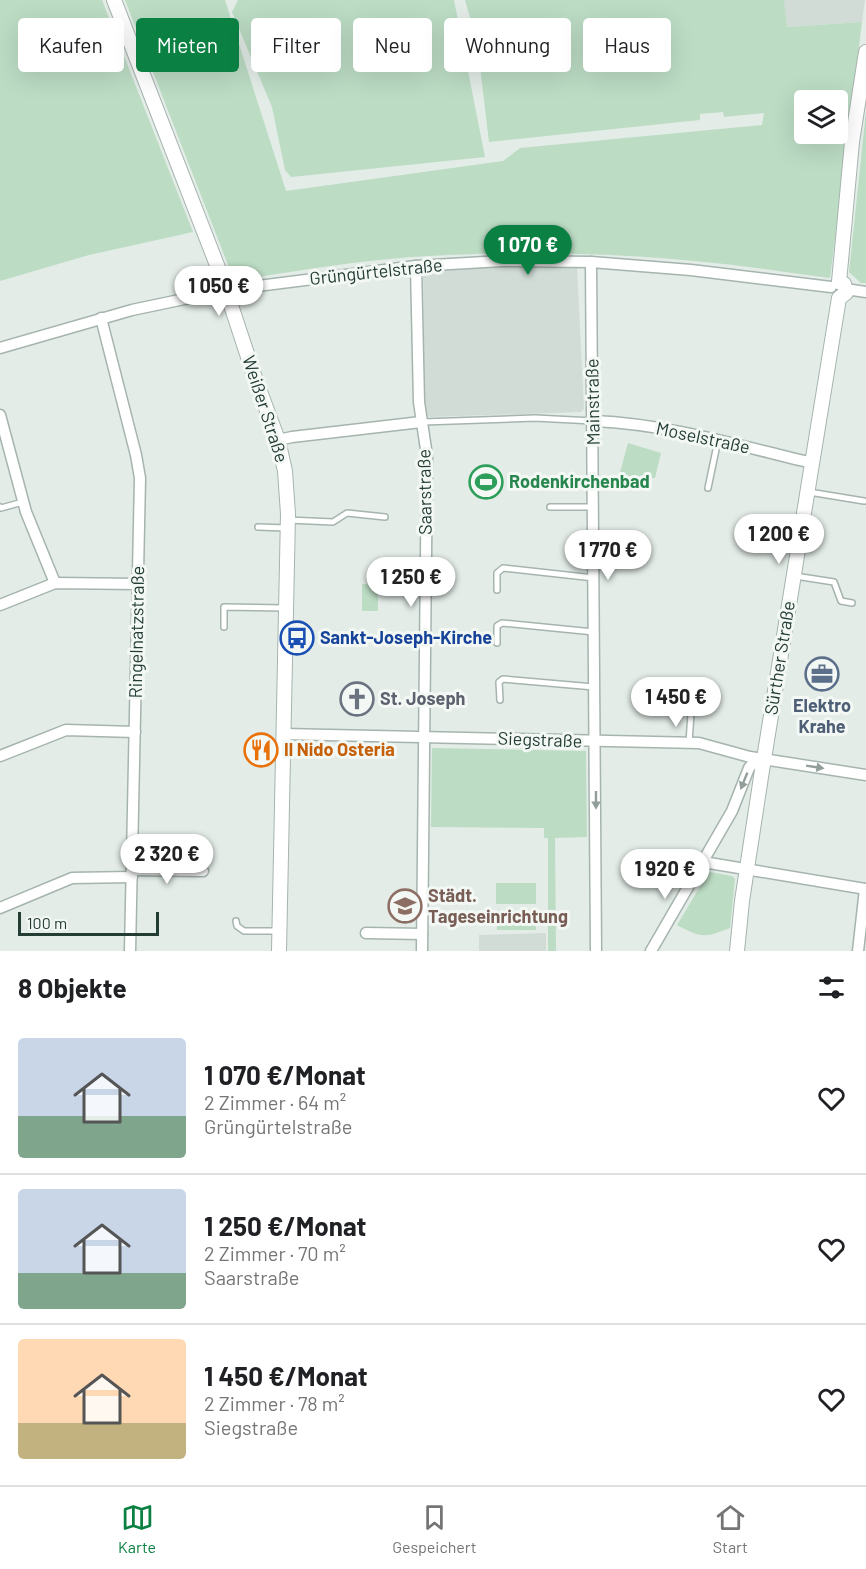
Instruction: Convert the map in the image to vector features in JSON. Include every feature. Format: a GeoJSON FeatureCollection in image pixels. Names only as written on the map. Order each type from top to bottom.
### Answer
{"type":"FeatureCollection","features":[{"type":"Feature","properties":{"kind":"street","name":"Weißer Straße"},"geometry":{"type":"LineString","coordinates":[[114,0],[227,290],[255,378],[278,440],[285,471],[288,524],[279,951]]}},
{"type":"Feature","properties":{"kind":"street","name":"Sürther Straße"},"geometry":{"type":"LineString","coordinates":[[737,951],[746,870],[839,289],[853,135],[866,52]]}},
{"type":"Feature","properties":{"kind":"street","name":"Grüngürtelstraße"},"geometry":{"type":"LineString","coordinates":[[0,348],[101,318],[227,290],[416,266],[502,261],[591,262],[691,270],[866,292]]}},
{"type":"Feature","properties":{"kind":"street","name":"Mainstraße"},"geometry":{"type":"LineString","coordinates":[[591,262],[592,413],[594,421],[596,951]]}},
{"type":"Feature","properties":{"kind":"street","name":"Saarstraße"},"geometry":{"type":"LineString","coordinates":[[416,266],[421,422],[427,456],[422,951]]}},
{"type":"Feature","properties":{"kind":"street","name":"Ringelnatzstraße"},"geometry":{"type":"LineString","coordinates":[[101,318],[140,478],[130,951]]}},
{"type":"Feature","properties":{"kind":"street"},"geometry":{"type":"LineString","coordinates":[[0,415],[23,502],[55,583]]}},
{"type":"Feature","properties":{"kind":"street","name":"Moselstraße"},"geometry":{"type":"LineString","coordinates":[[594,421],[621,422],[718,440],[812,463]]}},
{"type":"Feature","properties":{"kind":"street"},"geometry":{"type":"LineString","coordinates":[[278,440],[421,422]]}},
{"type":"Feature","properties":{"kind":"street"},"geometry":{"type":"LineString","coordinates":[[0,605],[55,583],[137,584]]}},
{"type":"Feature","properties":{"kind":"street"},"geometry":{"type":"LineString","coordinates":[[0,756],[66,730],[135,732]]}},
{"type":"Feature","properties":{"kind":"street","name":"Siegstraße"},"geometry":{"type":"LineString","coordinates":[[283,734],[708,744],[750,758],[866,775]]}},
{"type":"Feature","properties":{"kind":"street"},"geometry":{"type":"LineString","coordinates":[[651,951],[732,811],[749,768],[754,762],[764,759]]}},
{"type":"Feature","properties":{"kind":"street"},"geometry":{"type":"LineString","coordinates":[[703,862],[865,889],[858,951]]}},
{"type":"Feature","properties":{"kind":"street"},"geometry":{"type":"LineString","coordinates":[[0,908],[72,878],[203,871]]}},
{"type":"Feature","properties":{"kind":"street"},"geometry":{"type":"LineString","coordinates":[[366,933],[422,934]]}},
{"type":"Feature","properties":{"kind":"lane"},"geometry":{"type":"LineString","coordinates":[[421,422],[535,418],[594,421]]}},
{"type":"Feature","properties":{"kind":"lane"},"geometry":{"type":"LineString","coordinates":[[708,488],[718,440]]}},
{"type":"Feature","properties":{"kind":"lane"},"geometry":{"type":"LineString","coordinates":[[807,492],[864,501]]}},
{"type":"Feature","properties":{"kind":"lane"},"geometry":{"type":"LineString","coordinates":[[0,507],[23,502]]}},
{"type":"Feature","properties":{"kind":"lane"},"geometry":{"type":"LineString","coordinates":[[550,507],[594,507]]}},
{"type":"Feature","properties":{"kind":"lane"},"geometry":{"type":"LineString","coordinates":[[258,527],[333,522],[347,513],[385,517]]}},
{"type":"Feature","properties":{"kind":"lane"},"geometry":{"type":"LineString","coordinates":[[497,590],[497,573],[502,568],[594,578]]}},
{"type":"Feature","properties":{"kind":"lane"},"geometry":{"type":"LineString","coordinates":[[793,576],[834,582],[841,602],[852,603]]}},
{"type":"Feature","properties":{"kind":"lane"},"geometry":{"type":"LineString","coordinates":[[224,627],[224,607],[286,608]]}},
{"type":"Feature","properties":{"kind":"lane"},"geometry":{"type":"LineString","coordinates":[[497,643],[497,626],[502,623],[594,632]]}},
{"type":"Feature","properties":{"kind":"lane"},"geometry":{"type":"LineString","coordinates":[[500,699],[499,682],[503,679],[595,687]]}},
{"type":"Feature","properties":{"kind":"lane"},"geometry":{"type":"LineString","coordinates":[[689,743],[691,713]]}},
{"type":"Feature","properties":{"kind":"lane"},"geometry":{"type":"LineString","coordinates":[[236,921],[237,926],[244,931],[279,931]]}},
{"type":"Feature","properties":{"kind":"shaded area"},"geometry":{"type":"Polygon","coordinates":[[[784,0],[865,0],[862,22],[786,27],[784,0]]]}},
{"type":"Feature","properties":{"kind":"shaded area"},"geometry":{"type":"Polygon","coordinates":[[[577,267],[584,409],[581,412],[430,417],[426,415],[423,273],[426,268],[577,267]]]}},
{"type":"Feature","properties":{"kind":"shaded area"},"geometry":{"type":"Polygon","coordinates":[[[546,933],[546,951],[479,951],[479,935],[546,933]]]}},
{"type":"Feature","properties":{"kind":"green space"},"geometry":{"type":"Polygon","coordinates":[[[0,0],[102,0],[109,18],[18,18],[18,72],[124,72],[124,56],[193,232],[89,255],[0,281],[0,0]]]}},
{"type":"Feature","properties":{"kind":"green space"},"geometry":{"type":"Polygon","coordinates":[[[125,0],[225,0],[231,18],[136,18],[136,28],[125,0]]]}},
{"type":"Feature","properties":{"kind":"green space"},"geometry":{"type":"Polygon","coordinates":[[[238,0],[454,0],[458,18],[444,18],[444,72],[468,72],[485,157],[291,177],[285,170],[272,107],[257,72],[341,72],[341,18],[251,18],[251,57],[239,29],[239,18],[235,18],[232,12],[238,0]]]}},
{"type":"Feature","properties":{"kind":"green space"},"geometry":{"type":"Polygon","coordinates":[[[465,0],[784,0],[787,27],[862,22],[848,134],[848,90],[794,90],[794,144],[847,144],[830,278],[694,261],[552,253],[411,257],[243,279],[230,270],[153,72],[239,72],[239,44],[286,191],[503,161],[520,148],[762,125],[764,113],[724,117],[723,112],[700,114],[700,120],[489,142],[481,72],[571,72],[571,18],[470,18],[465,0]]]}},
{"type":"Feature","properties":{"kind":"green space"},"geometry":{"type":"Polygon","coordinates":[[[866,112],[866,283],[861,283],[849,272],[866,112]]]}},
{"type":"Feature","properties":{"kind":"green space"},"geometry":{"type":"Polygon","coordinates":[[[628,443],[661,453],[655,478],[639,477],[630,488],[618,480],[628,443]]]}},
{"type":"Feature","properties":{"kind":"green space"},"geometry":{"type":"Polygon","coordinates":[[[362,584],[378,585],[378,611],[362,611],[362,584]]]}},
{"type":"Feature","properties":{"kind":"green space"},"geometry":{"type":"Polygon","coordinates":[[[432,748],[586,751],[587,837],[555,838],[556,951],[548,951],[548,838],[544,838],[544,828],[431,827],[432,748]]]}},
{"type":"Feature","properties":{"kind":"green space"},"geometry":{"type":"Polygon","coordinates":[[[710,872],[732,876],[735,879],[730,928],[715,934],[703,935],[677,925],[710,872]]]}},
{"type":"Feature","properties":{"kind":"green space"},"geometry":{"type":"Polygon","coordinates":[[[496,883],[536,883],[536,904],[496,904],[496,883]]]}},
{"type":"Feature","properties":{"kind":"green space"},"geometry":{"type":"Polygon","coordinates":[[[496,910],[536,910],[536,930],[497,930],[496,910]]]}},
{"type":"Feature","properties":{"kind":"place","name":"Rodenkirchenbad"},"geometry":{"type":"Point","coordinates":[486,482]}},
{"type":"Feature","properties":{"kind":"place","name":"Sankt-Joseph-Kirche"},"geometry":{"type":"Point","coordinates":[297,638]}},
{"type":"Feature","properties":{"kind":"place","name":"Elektro Krahe"},"geometry":{"type":"Point","coordinates":[822,674]}},
{"type":"Feature","properties":{"kind":"place","name":"St. Joseph"},"geometry":{"type":"Point","coordinates":[357,699]}},
{"type":"Feature","properties":{"kind":"place","name":"Il Nido Osteria"},"geometry":{"type":"Point","coordinates":[261,750]}},
{"type":"Feature","properties":{"kind":"place","name":"Städt. Tageseinrichtung"},"geometry":{"type":"Point","coordinates":[405,906]}}]}
